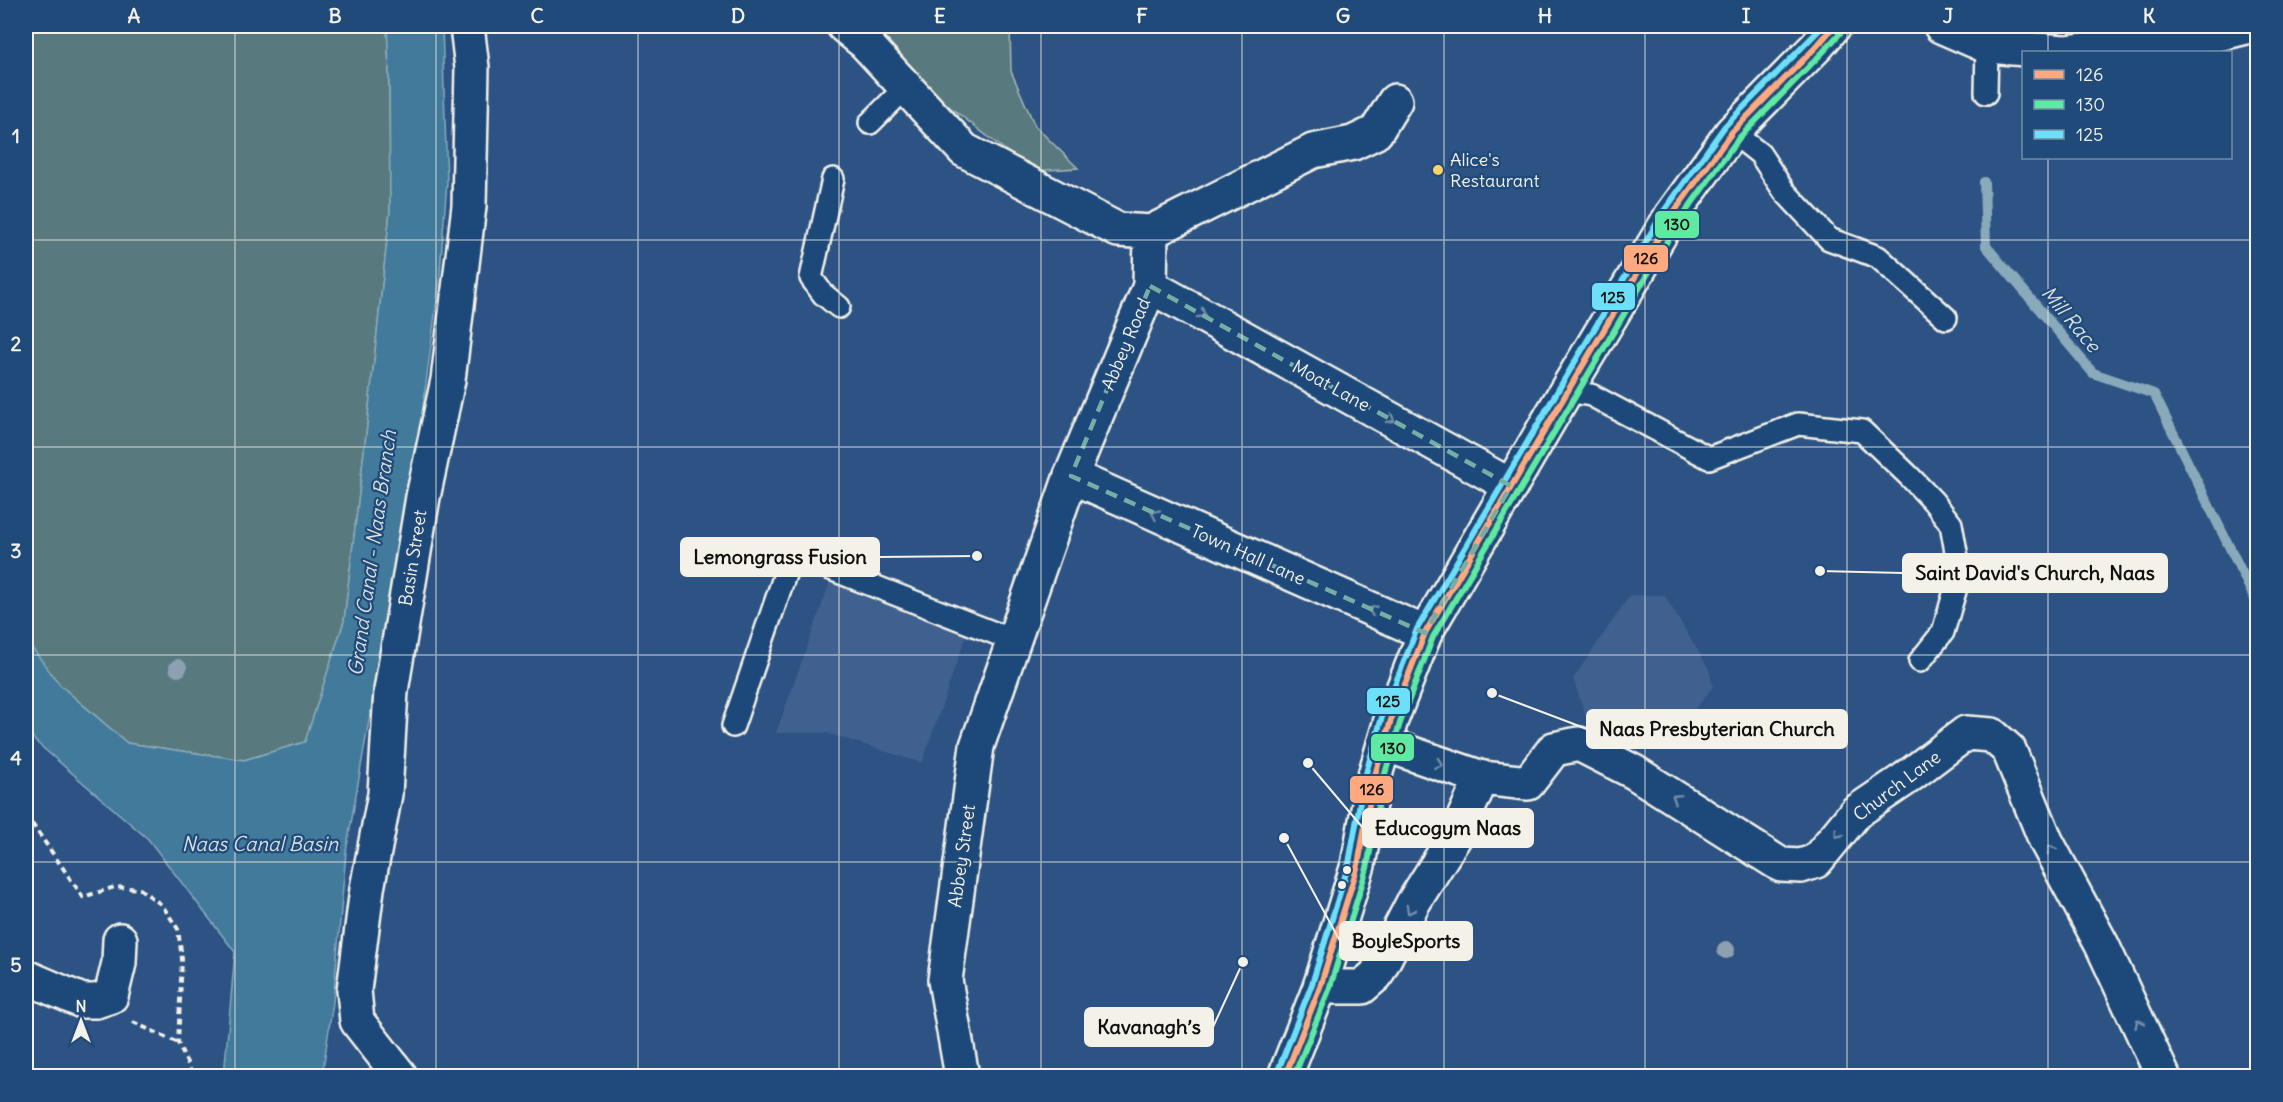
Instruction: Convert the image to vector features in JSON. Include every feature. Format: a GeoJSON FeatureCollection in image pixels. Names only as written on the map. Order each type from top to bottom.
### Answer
{"type":"FeatureCollection","features":[{"type":"Feature","properties":{"kind":"street","name":"Basin Street"},"geometry":{"type":"LineString","coordinates":[[400,1077],[357,1022],[354,990],[367,889],[385,794],[391,691],[423,497],[448,380],[468,218],[472,68],[467,26]]}},
{"type":"Feature","properties":{"kind":"street"},"geometry":{"type":"LineString","coordinates":[[844,26],[865,43],[964,150],[1118,230],[1151,232],[1313,151],[1353,143],[1376,132],[1395,100]]}},
{"type":"Feature","properties":{"kind":"street"},"geometry":{"type":"LineString","coordinates":[[1941,26],[1987,46],[2053,51]]}},
{"type":"Feature","properties":{"kind":"street"},"geometry":{"type":"LineString","coordinates":[[2074,51],[2222,33],[2250,26]]}},
{"type":"Feature","properties":{"kind":"street"},"geometry":{"type":"LineString","coordinates":[[1285,1077],[1320,987],[1358,865],[1373,782],[1391,720],[1425,633],[1671,216],[1732,132],[1820,32]]}},
{"type":"Feature","properties":{"kind":"street","name":"Abbey Road"},"geometry":{"type":"LineString","coordinates":[[1015,640],[1071,476],[1150,286],[1151,232]]}},
{"type":"Feature","properties":{"kind":"street","name":"Moat Lane"},"geometry":{"type":"LineString","coordinates":[[1150,286],[1511,486]]}},
{"type":"Feature","properties":{"kind":"street","name":"Town Hall Lane"},"geometry":{"type":"LineString","coordinates":[[1071,476],[1425,633]]}},
{"type":"Feature","properties":{"kind":"street","name":"Abbey Street"},"geometry":{"type":"LineString","coordinates":[[962,1077],[945,980],[977,746],[1015,640]]}},
{"type":"Feature","properties":{"kind":"street","name":"Church Lane"},"geometry":{"type":"LineString","coordinates":[[1482,778],[1528,783],[1554,749],[1579,744],[1634,772],[1781,865],[1801,866],[1816,861],[1856,812],[1966,733],[1992,735],[2009,750],[2046,841],[2102,945],[2163,1077]]}},
{"type":"Feature","properties":{"kind":"street"},"geometry":{"type":"LineString","coordinates":[[1320,987],[1362,987],[1376,975],[1413,903],[1457,833],[1482,778],[1384,744]]}},
{"type":"Feature","properties":{"kind":"street"},"geometry":{"type":"LineString","coordinates":[[26,977],[82,1000],[96,1000],[111,996],[119,963],[120,940]]}},
{"type":"Feature","properties":{"kind":"lane"},"geometry":{"type":"LineString","coordinates":[[1986,93],[1987,46]]}},
{"type":"Feature","properties":{"kind":"lane"},"geometry":{"type":"LineString","coordinates":[[870,123],[906,87]]}},
{"type":"Feature","properties":{"kind":"lane"},"geometry":{"type":"LineString","coordinates":[[1732,132],[1760,154],[1784,191],[1828,239],[1878,257],[1946,318]]}},
{"type":"Feature","properties":{"kind":"lane"},"geometry":{"type":"LineString","coordinates":[[833,180],[811,278],[839,308]]}},
{"type":"Feature","properties":{"kind":"lane"},"geometry":{"type":"LineString","coordinates":[[1566,391],[1591,395],[1709,458],[1798,424],[1862,431],[1933,501],[1951,524],[1960,574],[1943,632],[1920,662]]}},
{"type":"Feature","properties":{"kind":"lane"},"geometry":{"type":"LineString","coordinates":[[733,726],[792,554],[1015,640]]}},
{"type":"Feature","properties":{"kind":"path"},"geometry":{"type":"LineString","coordinates":[[178,1043],[193,1077]]}},
{"type":"Feature","properties":{"kind":"highlighted area"},"geometry":{"type":"Polygon","coordinates":[[[1150,286],[1511,486],[1425,633],[1071,476],[1150,286]]]}},
{"type":"Feature","properties":{"kind":"shaded area"},"geometry":{"type":"Polygon","coordinates":[[[833,574],[969,627],[922,763],[827,733],[776,733],[833,574]]]}},
{"type":"Feature","properties":{"kind":"shaded area"},"geometry":{"type":"Polygon","coordinates":[[[1630,595],[1664,595],[1709,669],[1713,687],[1661,751],[1637,737],[1594,740],[1573,679],[1630,595]]]}},
{"type":"Feature","properties":{"kind":"green space"},"geometry":{"type":"Polygon","coordinates":[[[26,26],[387,26],[390,212],[367,426],[344,621],[305,742],[244,760],[127,743],[60,685],[26,643],[26,26]]]}},
{"type":"Feature","properties":{"kind":"green space"},"geometry":{"type":"Polygon","coordinates":[[[862,26],[1010,26],[1011,71],[1035,126],[1078,168],[1032,171],[928,90],[862,26]]]}},
{"type":"Feature","properties":{"kind":"water","name":"Naas Canal Basin"},"geometry":{"type":"Polygon","coordinates":[[[387,26],[442,26],[447,182],[439,284],[420,429],[346,852],[333,1002],[322,1076],[224,1076],[235,952],[148,839],[35,741],[26,725],[26,640],[60,685],[127,743],[244,760],[305,742],[344,621],[367,426],[390,212],[387,26]]]}},
{"type":"Feature","properties":{"kind":"waterway","name":"Mill Race"},"geometry":{"type":"LineString","coordinates":[[1984,182],[1986,246],[2093,373],[2154,394],[2258,605]]}},
{"type":"Feature","properties":{"kind":"transit line","name":"125"},"geometry":{"type":"LineString","coordinates":[[1277,1073],[1312,984],[1349,863],[1364,780],[1382,717],[1417,629],[1664,211],[1725,126],[1823,26]]}},
{"type":"Feature","properties":{"kind":"transit line","name":"126"},"geometry":{"type":"LineString","coordinates":[[1285,1076],[1320,987],[1358,865],[1373,782],[1391,720],[1425,633],[1671,216],[1732,132],[1834,26]]}},
{"type":"Feature","properties":{"kind":"transit line","name":"130"},"geometry":{"type":"LineString","coordinates":[[1294,1076],[1329,990],[1367,868],[1382,784],[1400,723],[1433,637],[1679,221],[1739,138],[1841,32]]}},
{"type":"Feature","properties":{"kind":"place","name":"Alice's Restaurant"},"geometry":{"type":"Point","coordinates":[1438,170]}},
{"type":"Feature","properties":{"kind":"place","name":"Lemongrass Fusion"},"geometry":{"type":"Point","coordinates":[977,556]}},
{"type":"Feature","properties":{"kind":"place","name":"Saint David's Church, Naas"},"geometry":{"type":"Point","coordinates":[1820,571]}},
{"type":"Feature","properties":{"kind":"place","name":"Naas Presbyterian Church"},"geometry":{"type":"Point","coordinates":[1492,693]}},
{"type":"Feature","properties":{"kind":"place","name":"Educogym Naas"},"geometry":{"type":"Point","coordinates":[1308,763]}},
{"type":"Feature","properties":{"kind":"place","name":"BoyleSports"},"geometry":{"type":"Point","coordinates":[1284,838]}},
{"type":"Feature","properties":{"kind":"place","name":"Kavanagh’s"},"geometry":{"type":"Point","coordinates":[1243,962]}},
{"type":"Feature","properties":{"kind":"water label","name":"Grand Canal - Naas Branch"},"geometry":{"type":"Point","coordinates":[372,553]}}]}
